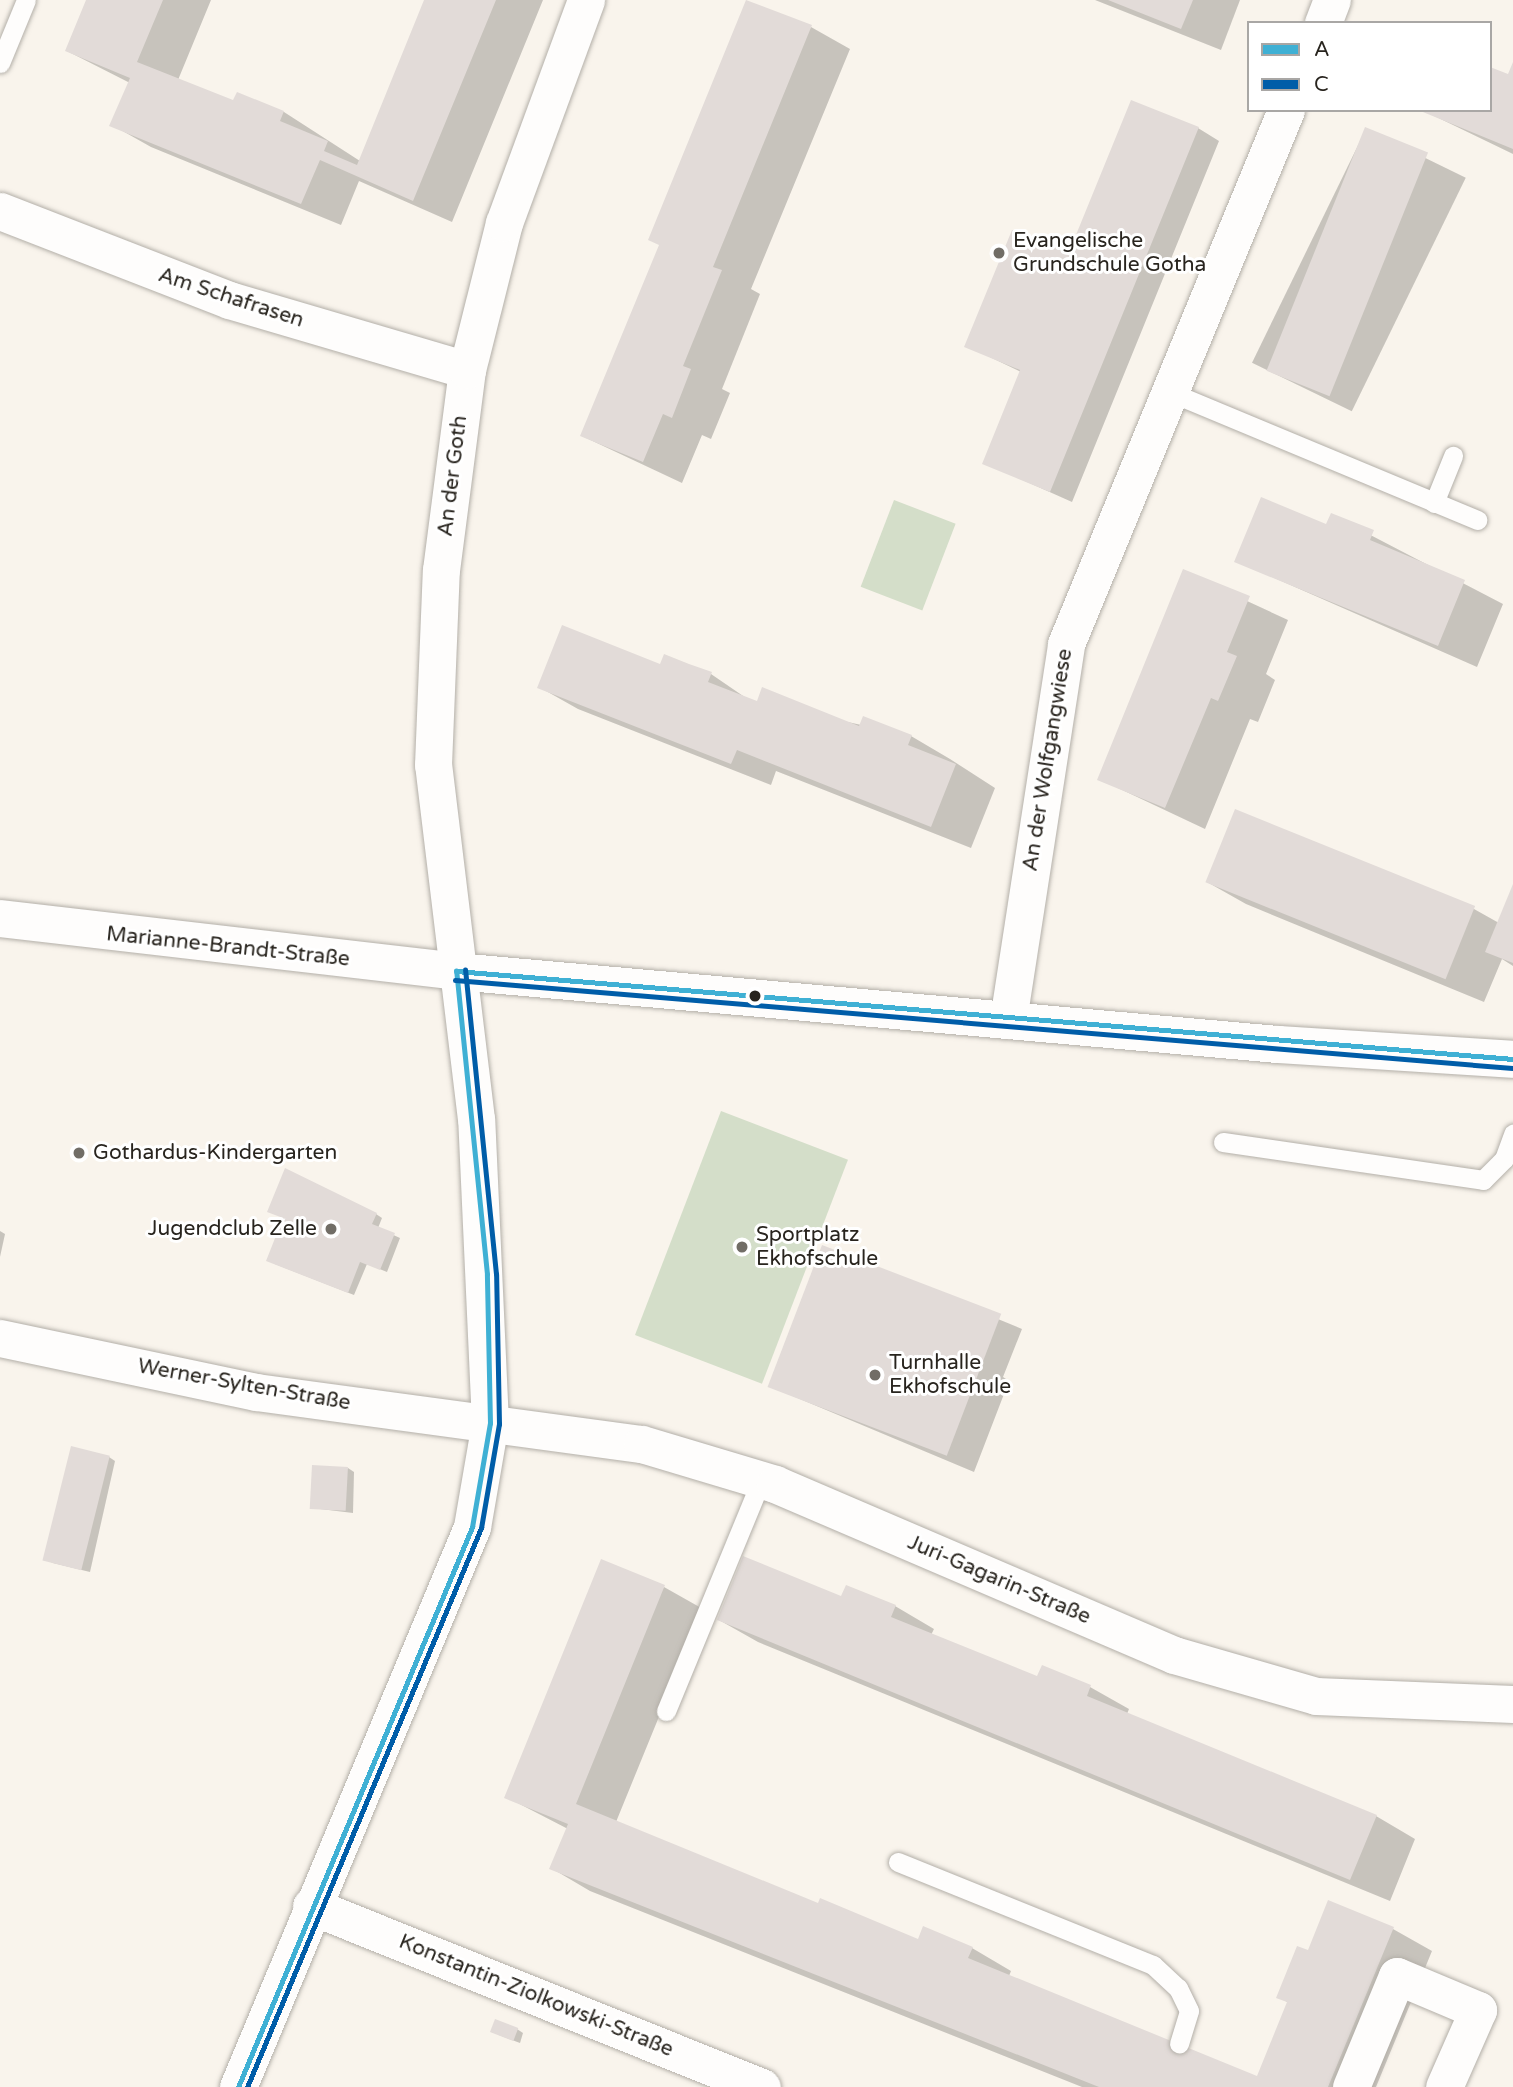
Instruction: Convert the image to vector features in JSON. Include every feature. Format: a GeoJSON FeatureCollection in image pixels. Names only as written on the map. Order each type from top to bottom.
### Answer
{"type":"FeatureCollection","features":[{"type":"Feature","properties":{"kind":"street","name":"An der Goth"},"geometry":{"type":"LineString","coordinates":[[238,2087],[311,1906],[472,1528],[490,1423],[476,1119],[433,765],[441,570],[467,370],[504,223],[586,0]]}},
{"type":"Feature","properties":{"kind":"street"},"geometry":{"type":"LineString","coordinates":[[1324,21],[1332,0]]}},
{"type":"Feature","properties":{"kind":"street","name":"An der Wolfgangwiese"},"geometry":{"type":"LineString","coordinates":[[1008,1020],[1066,644],[1285,112]]}},
{"type":"Feature","properties":{"kind":"street","name":"Am Schafrasen"},"geometry":{"type":"LineString","coordinates":[[0,211],[229,300],[467,370]]}},
{"type":"Feature","properties":{"kind":"street","name":"Marianne-Brandt-Straße"},"geometry":{"type":"LineString","coordinates":[[0,918],[456,971],[1008,1020],[1513,1059]]}},
{"type":"Feature","properties":{"kind":"street","name":"Werner-Sylten-Straße"},"geometry":{"type":"LineString","coordinates":[[0,1338],[256,1392],[490,1423]]}},
{"type":"Feature","properties":{"kind":"street","name":"Juri-Gagarin-Straße"},"geometry":{"type":"LineString","coordinates":[[490,1423],[642,1444],[761,1480],[1174,1655],[1316,1696],[1513,1704]]}},
{"type":"Feature","properties":{"kind":"street","name":"Konstantin-Ziolkowski-Straße"},"geometry":{"type":"LineString","coordinates":[[311,1906],[762,2087]]}},
{"type":"Feature","properties":{"kind":"street"},"geometry":{"type":"LineString","coordinates":[[1352,2087],[1397,1976],[1478,2010],[1444,2087]]}},
{"type":"Feature","properties":{"kind":"lane"},"geometry":{"type":"LineString","coordinates":[[0,63],[26,0]]}},
{"type":"Feature","properties":{"kind":"lane"},"geometry":{"type":"LineString","coordinates":[[1170,392],[1477,520]]}},
{"type":"Feature","properties":{"kind":"lane"},"geometry":{"type":"LineString","coordinates":[[1434,503],[1452,456]]}},
{"type":"Feature","properties":{"kind":"lane"},"geometry":{"type":"LineString","coordinates":[[1223,1143],[1482,1180],[1504,1159],[1513,1133]]}},
{"type":"Feature","properties":{"kind":"lane"},"geometry":{"type":"LineString","coordinates":[[666,1711],[761,1480]]}},
{"type":"Feature","properties":{"kind":"lane"},"geometry":{"type":"LineString","coordinates":[[898,1862],[1153,1965],[1178,1988],[1189,2011],[1179,2044]]}},
{"type":"Feature","properties":{"kind":"green space"},"geometry":{"type":"Polygon","coordinates":[[[894,500],[956,524],[922,610],[861,587],[894,500]]]}},
{"type":"Feature","properties":{"kind":"green space","name":"Sportplatz Ekhofschule"},"geometry":{"type":"Polygon","coordinates":[[[721,1111],[848,1160],[762,1384],[635,1335],[721,1111]]]}},
{"type":"Feature","properties":{"kind":"building"},"geometry":{"type":"Polygon","coordinates":[[[86,0],[163,0],[137,62],[233,100],[237,92],[284,111],[280,121],[328,141],[324,151],[357,165],[424,0],[496,0],[413,201],[320,160],[301,204],[109,126],[130,78],[65,51],[86,0]]]}},
{"type":"Feature","properties":{"kind":"building"},"geometry":{"type":"Polygon","coordinates":[[[746,0],[812,25],[713,267],[722,270],[683,366],[691,369],[672,418],[663,414],[643,462],[580,436],[659,245],[648,240],[746,0]]]}},
{"type":"Feature","properties":{"kind":"building"},"geometry":{"type":"Polygon","coordinates":[[[1108,0],[1193,0],[1181,29],[1108,0]]]}},
{"type":"Feature","properties":{"kind":"building"},"geometry":{"type":"Polygon","coordinates":[[[1513,62],[1513,149],[1423,112],[1492,112],[1492,68],[1508,74],[1513,62]]]}},
{"type":"Feature","properties":{"kind":"building"},"geometry":{"type":"Polygon","coordinates":[[[1131,100],[1199,127],[1050,492],[982,464],[1020,370],[964,347],[1012,230],[1069,252],[1131,100]]]}},
{"type":"Feature","properties":{"kind":"building"},"geometry":{"type":"Polygon","coordinates":[[[1365,127],[1428,152],[1330,396],[1266,371],[1365,127]]]}},
{"type":"Feature","properties":{"kind":"building"},"geometry":{"type":"Polygon","coordinates":[[[1261,497],[1326,524],[1331,513],[1374,530],[1370,540],[1465,580],[1438,646],[1234,562],[1261,497]]]}},
{"type":"Feature","properties":{"kind":"building"},"geometry":{"type":"Polygon","coordinates":[[[1183,569],[1250,596],[1227,652],[1237,656],[1218,701],[1211,698],[1165,808],[1097,780],[1183,569]]]}},
{"type":"Feature","properties":{"kind":"building"},"geometry":{"type":"Polygon","coordinates":[[[562,625],[660,664],[664,654],[712,672],[708,682],[757,701],[762,687],[859,726],[863,716],[912,735],[908,745],[956,764],[931,827],[737,750],[731,764],[537,688],[562,625]]]}},
{"type":"Feature","properties":{"kind":"building"},"geometry":{"type":"Polygon","coordinates":[[[1235,809],[1475,906],[1446,979],[1205,882],[1235,809]]]}},
{"type":"Feature","properties":{"kind":"building"},"geometry":{"type":"Polygon","coordinates":[[[1513,884],[1513,963],[1485,952],[1513,884]]]}},
{"type":"Feature","properties":{"kind":"building","name":"Jugendclub Zelle"},"geometry":{"type":"Polygon","coordinates":[[[285,1168],[377,1213],[372,1224],[395,1233],[380,1270],[360,1262],[348,1293],[266,1261],[283,1218],[267,1212],[285,1168]]]}},
{"type":"Feature","properties":{"kind":"building","name":"Turnhalle Ekhofschule"},"geometry":{"type":"Polygon","coordinates":[[[822,1245],[1001,1314],[947,1456],[768,1387],[822,1245]]]}},
{"type":"Feature","properties":{"kind":"building"},"geometry":{"type":"Polygon","coordinates":[[[71,1446],[110,1456],[81,1570],[42,1560],[71,1446]]]}},
{"type":"Feature","properties":{"kind":"building"},"geometry":{"type":"Polygon","coordinates":[[[312,1465],[348,1467],[346,1511],[310,1509],[312,1465]]]}},
{"type":"Feature","properties":{"kind":"building"},"geometry":{"type":"Polygon","coordinates":[[[743,1556],[841,1596],[846,1585],[896,1605],[891,1617],[1037,1676],[1042,1665],[1091,1685],[1087,1696],[1377,1815],[1350,1880],[717,1620],[743,1556]]]}},
{"type":"Feature","properties":{"kind":"building"},"geometry":{"type":"Polygon","coordinates":[[[601,1559],[665,1585],[576,1804],[818,1903],[820,1898],[918,1939],[923,1926],[973,1947],[968,1958],[1257,2076],[1287,2002],[1276,1998],[1297,1946],[1308,1950],[1328,1900],[1394,1927],[1328,2087],[1099,2087],[549,1869],[568,1824],[504,1798],[601,1559]]]}},
{"type":"Feature","properties":{"kind":"building"},"geometry":{"type":"Polygon","coordinates":[[[495,2019],[518,2028],[513,2041],[490,2032],[495,2019]]]}},
{"type":"Feature","properties":{"kind":"transit line","name":"C"},"geometry":{"type":"LineString","coordinates":[[247,2087],[481,1528],[499,1424],[496,1274],[465,970]]}},
{"type":"Feature","properties":{"kind":"transit line","name":"A"},"geometry":{"type":"LineString","coordinates":[[456,971],[1513,1059]]}},
{"type":"Feature","properties":{"kind":"transit line","name":"A"},"geometry":{"type":"LineString","coordinates":[[238,2087],[472,1527],[490,1423],[487,1274],[456,971]]}},
{"type":"Feature","properties":{"kind":"transit line","name":"C"},"geometry":{"type":"LineString","coordinates":[[455,980],[1512,1068]]}},
{"type":"Feature","properties":{"kind":"place","name":"Evangelische Grundschule Gotha"},"geometry":{"type":"Point","coordinates":[999,253]}},
{"type":"Feature","properties":{"kind":"place","name":"Gothardus-Kindergarten"},"geometry":{"type":"Point","coordinates":[79,1153]}},
{"type":"Feature","properties":{"kind":"place","name":"Jugendclub Zelle"},"geometry":{"type":"Point","coordinates":[331,1229]}},
{"type":"Feature","properties":{"kind":"place","name":"Sportplatz Ekhofschule"},"geometry":{"type":"Point","coordinates":[742,1247]}},
{"type":"Feature","properties":{"kind":"place","name":"Turnhalle Ekhofschule"},"geometry":{"type":"Point","coordinates":[875,1375]}}]}
